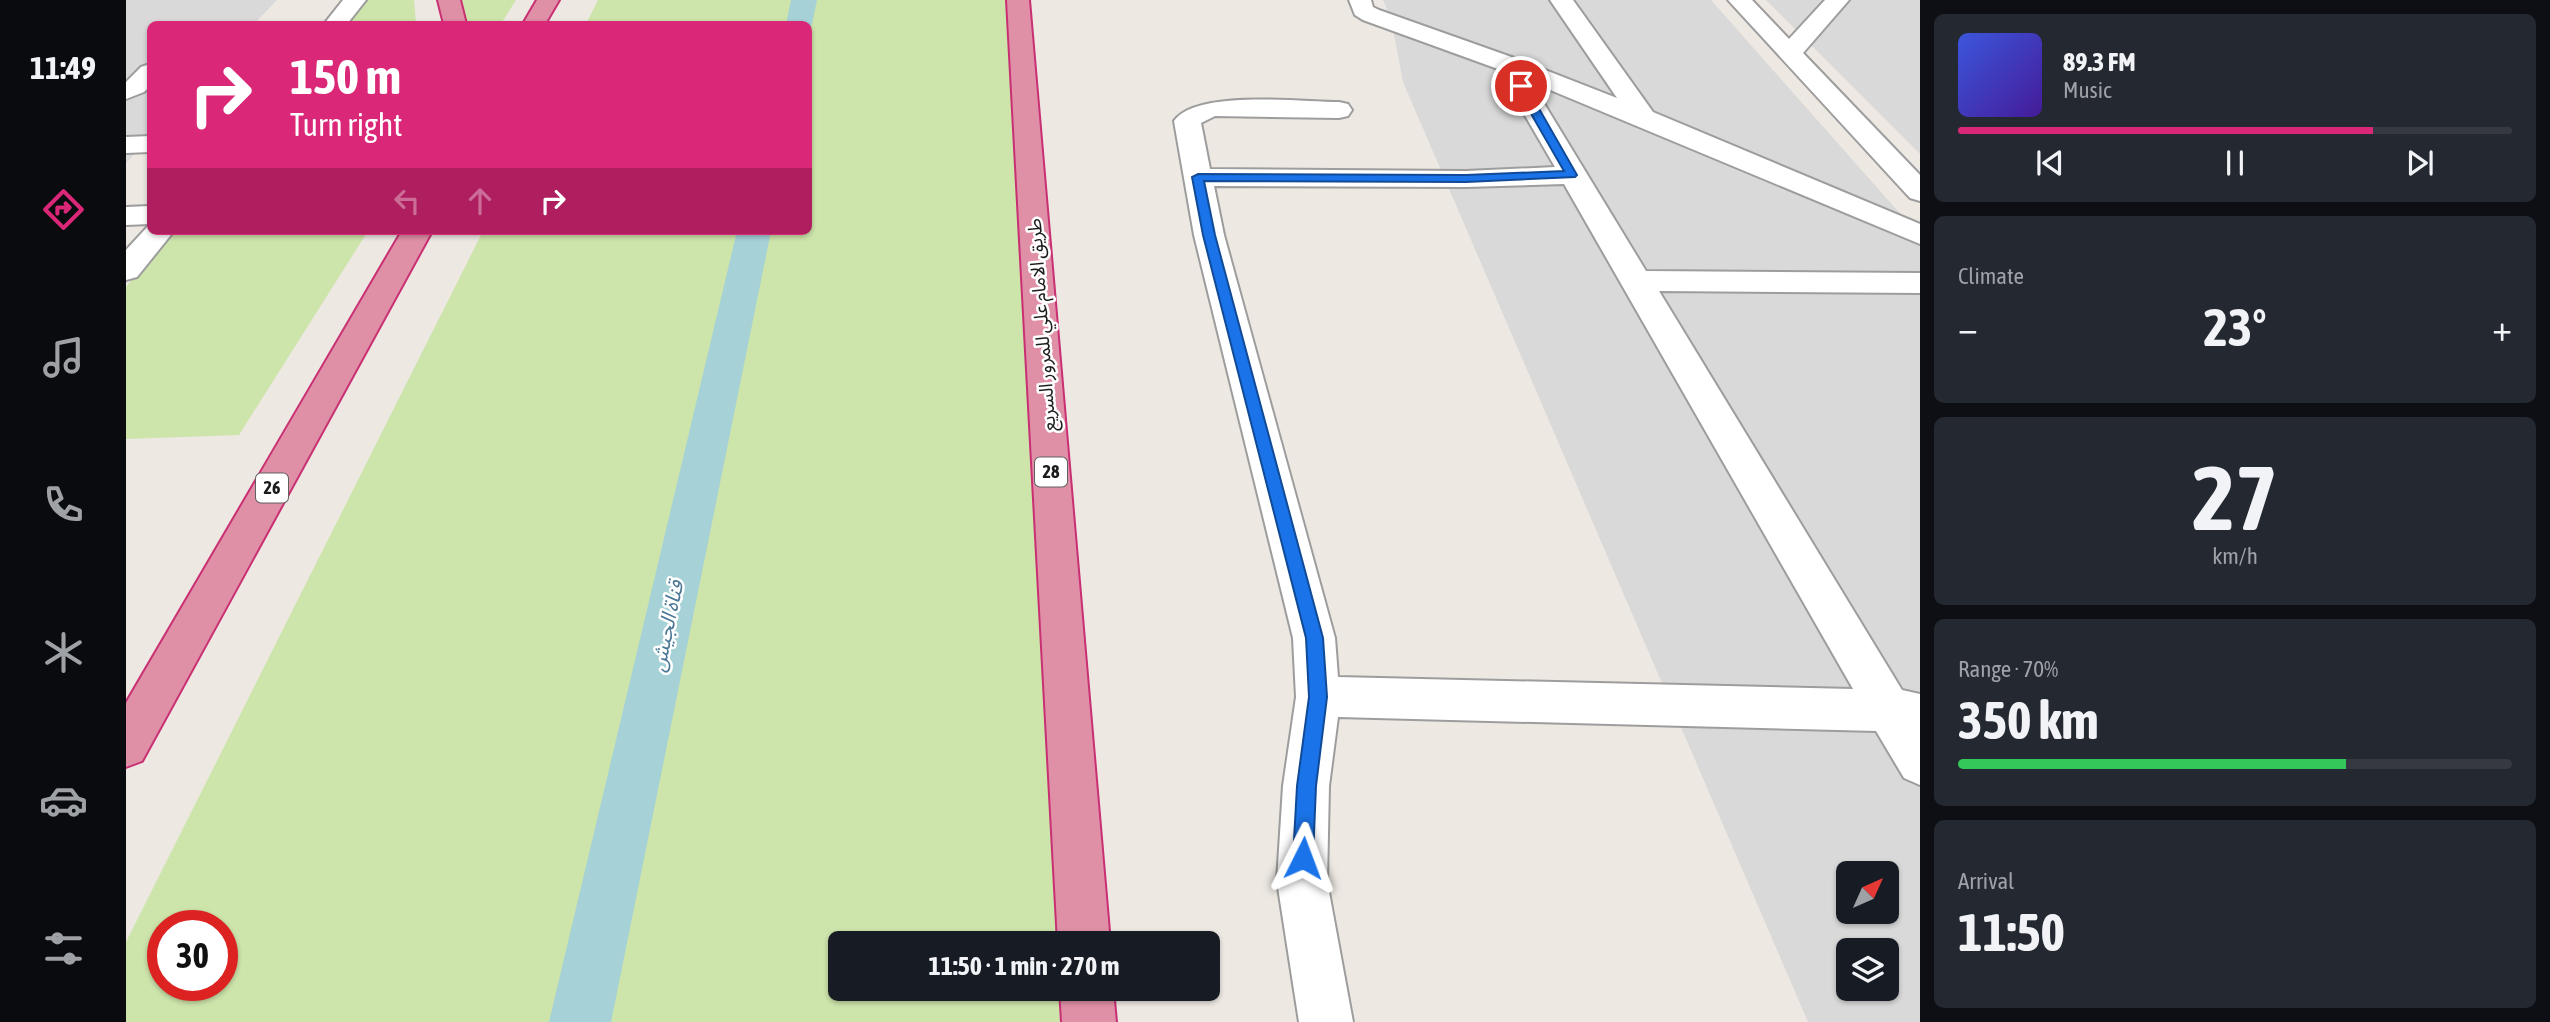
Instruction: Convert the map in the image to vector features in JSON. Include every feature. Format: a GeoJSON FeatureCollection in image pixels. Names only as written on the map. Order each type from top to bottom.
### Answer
{"type":"FeatureCollection","features":[{"type":"Feature","properties":{"kind":"highway"},"geometry":{"type":"LineString","coordinates":[[449,0],[454,21]]}},
{"type":"Feature","properties":{"kind":"highway"},"geometry":{"type":"LineString","coordinates":[[536,21],[548,0]]}},
{"type":"Feature","properties":{"kind":"highway","name":"طريق الامام علي للمرور السريع"},"geometry":{"type":"LineString","coordinates":[[1018,0],[1083,931]]}},
{"type":"Feature","properties":{"kind":"highway","name":"26"},"geometry":{"type":"LineString","coordinates":[[126,746],[415,235]]}},
{"type":"Feature","properties":{"kind":"highway"},"geometry":{"type":"LineString","coordinates":[[1088,1001],[1089,1022]]}},
{"type":"Feature","properties":{"kind":"street"},"geometry":{"type":"LineString","coordinates":[[338,21],[355,0]]}},
{"type":"Feature","properties":{"kind":"street"},"geometry":{"type":"LineString","coordinates":[[1360,0],[1363,10],[1371,15],[1508,64],[1644,118],[1920,235]]}},
{"type":"Feature","properties":{"kind":"street"},"geometry":{"type":"LineString","coordinates":[[1561,0],[1644,118]]}},
{"type":"Feature","properties":{"kind":"street"},"geometry":{"type":"LineString","coordinates":[[1739,0],[1920,192]]}},
{"type":"Feature","properties":{"kind":"street"},"geometry":{"type":"LineString","coordinates":[[1789,54],[1838,0]]}},
{"type":"Feature","properties":{"kind":"street"},"geometry":{"type":"LineString","coordinates":[[1508,64],[1571,175],[1905,711],[1920,763]]}},
{"type":"Feature","properties":{"kind":"street"},"geometry":{"type":"LineString","coordinates":[[126,91],[135,87],[147,75]]}},
{"type":"Feature","properties":{"kind":"street"},"geometry":{"type":"LineString","coordinates":[[1326,1022],[1302,881],[1306,786],[1318,697],[1314,638],[1209,235],[1187,121],[1197,113],[1213,108],[1339,110]]}},
{"type":"Feature","properties":{"kind":"street"},"geometry":{"type":"LineString","coordinates":[[126,145],[147,144]]}},
{"type":"Feature","properties":{"kind":"street"},"geometry":{"type":"LineString","coordinates":[[1198,177],[1466,179],[1571,175]]}},
{"type":"Feature","properties":{"kind":"street"},"geometry":{"type":"LineString","coordinates":[[126,216],[147,215]]}},
{"type":"Feature","properties":{"kind":"street"},"geometry":{"type":"LineString","coordinates":[[126,270],[156,235]]}},
{"type":"Feature","properties":{"kind":"street"},"geometry":{"type":"LineString","coordinates":[[1637,281],[1920,283]]}},
{"type":"Feature","properties":{"kind":"street"},"geometry":{"type":"LineString","coordinates":[[1318,697],[1905,711]]}},
{"type":"Feature","properties":{"kind":"shaded area"},"geometry":{"type":"Polygon","coordinates":[[[126,0],[277,0],[257,21],[147,21],[147,140],[126,163],[126,0]]]}},
{"type":"Feature","properties":{"kind":"shaded area"},"geometry":{"type":"Polygon","coordinates":[[[1383,0],[1711,0],[1920,236],[1920,1022],[1808,1022],[1403,82],[1391,19],[1383,0]]]}},
{"type":"Feature","properties":{"kind":"shaded area"},"geometry":{"type":"Polygon","coordinates":[[[1766,0],[1920,0],[1920,154],[1766,0]]]}},
{"type":"Feature","properties":{"kind":"green space"},"geometry":{"type":"Polygon","coordinates":[[[362,0],[414,0],[416,21],[344,21],[362,0]]]}},
{"type":"Feature","properties":{"kind":"green space"},"geometry":{"type":"Polygon","coordinates":[[[462,0],[516,0],[503,21],[464,21],[462,0]]]}},
{"type":"Feature","properties":{"kind":"green space"},"geometry":{"type":"Polygon","coordinates":[[[598,0],[1009,0],[1064,931],[828,931],[828,1001],[1068,1001],[1069,1022],[126,1022],[126,942],[481,235],[812,235],[812,21],[588,21],[598,0]]]}},
{"type":"Feature","properties":{"kind":"green space"},"geometry":{"type":"Polygon","coordinates":[[[169,235],[365,235],[239,435],[126,439],[126,287],[169,235]]]}},
{"type":"Feature","properties":{"kind":"waterway","name":"قناة الجيش"},"geometry":{"type":"LineString","coordinates":[[800,21],[804,0]]}},
{"type":"Feature","properties":{"kind":"waterway","name":"قناة الجيش"},"geometry":{"type":"LineString","coordinates":[[580,1022],[753,235]]}},
{"type":"Feature","properties":{"kind":"route"},"geometry":{"type":"LineString","coordinates":[[1303,858],[1306,786],[1318,697],[1314,638],[1209,235],[1198,177],[1466,179],[1571,175],[1521,86]]}}]}
